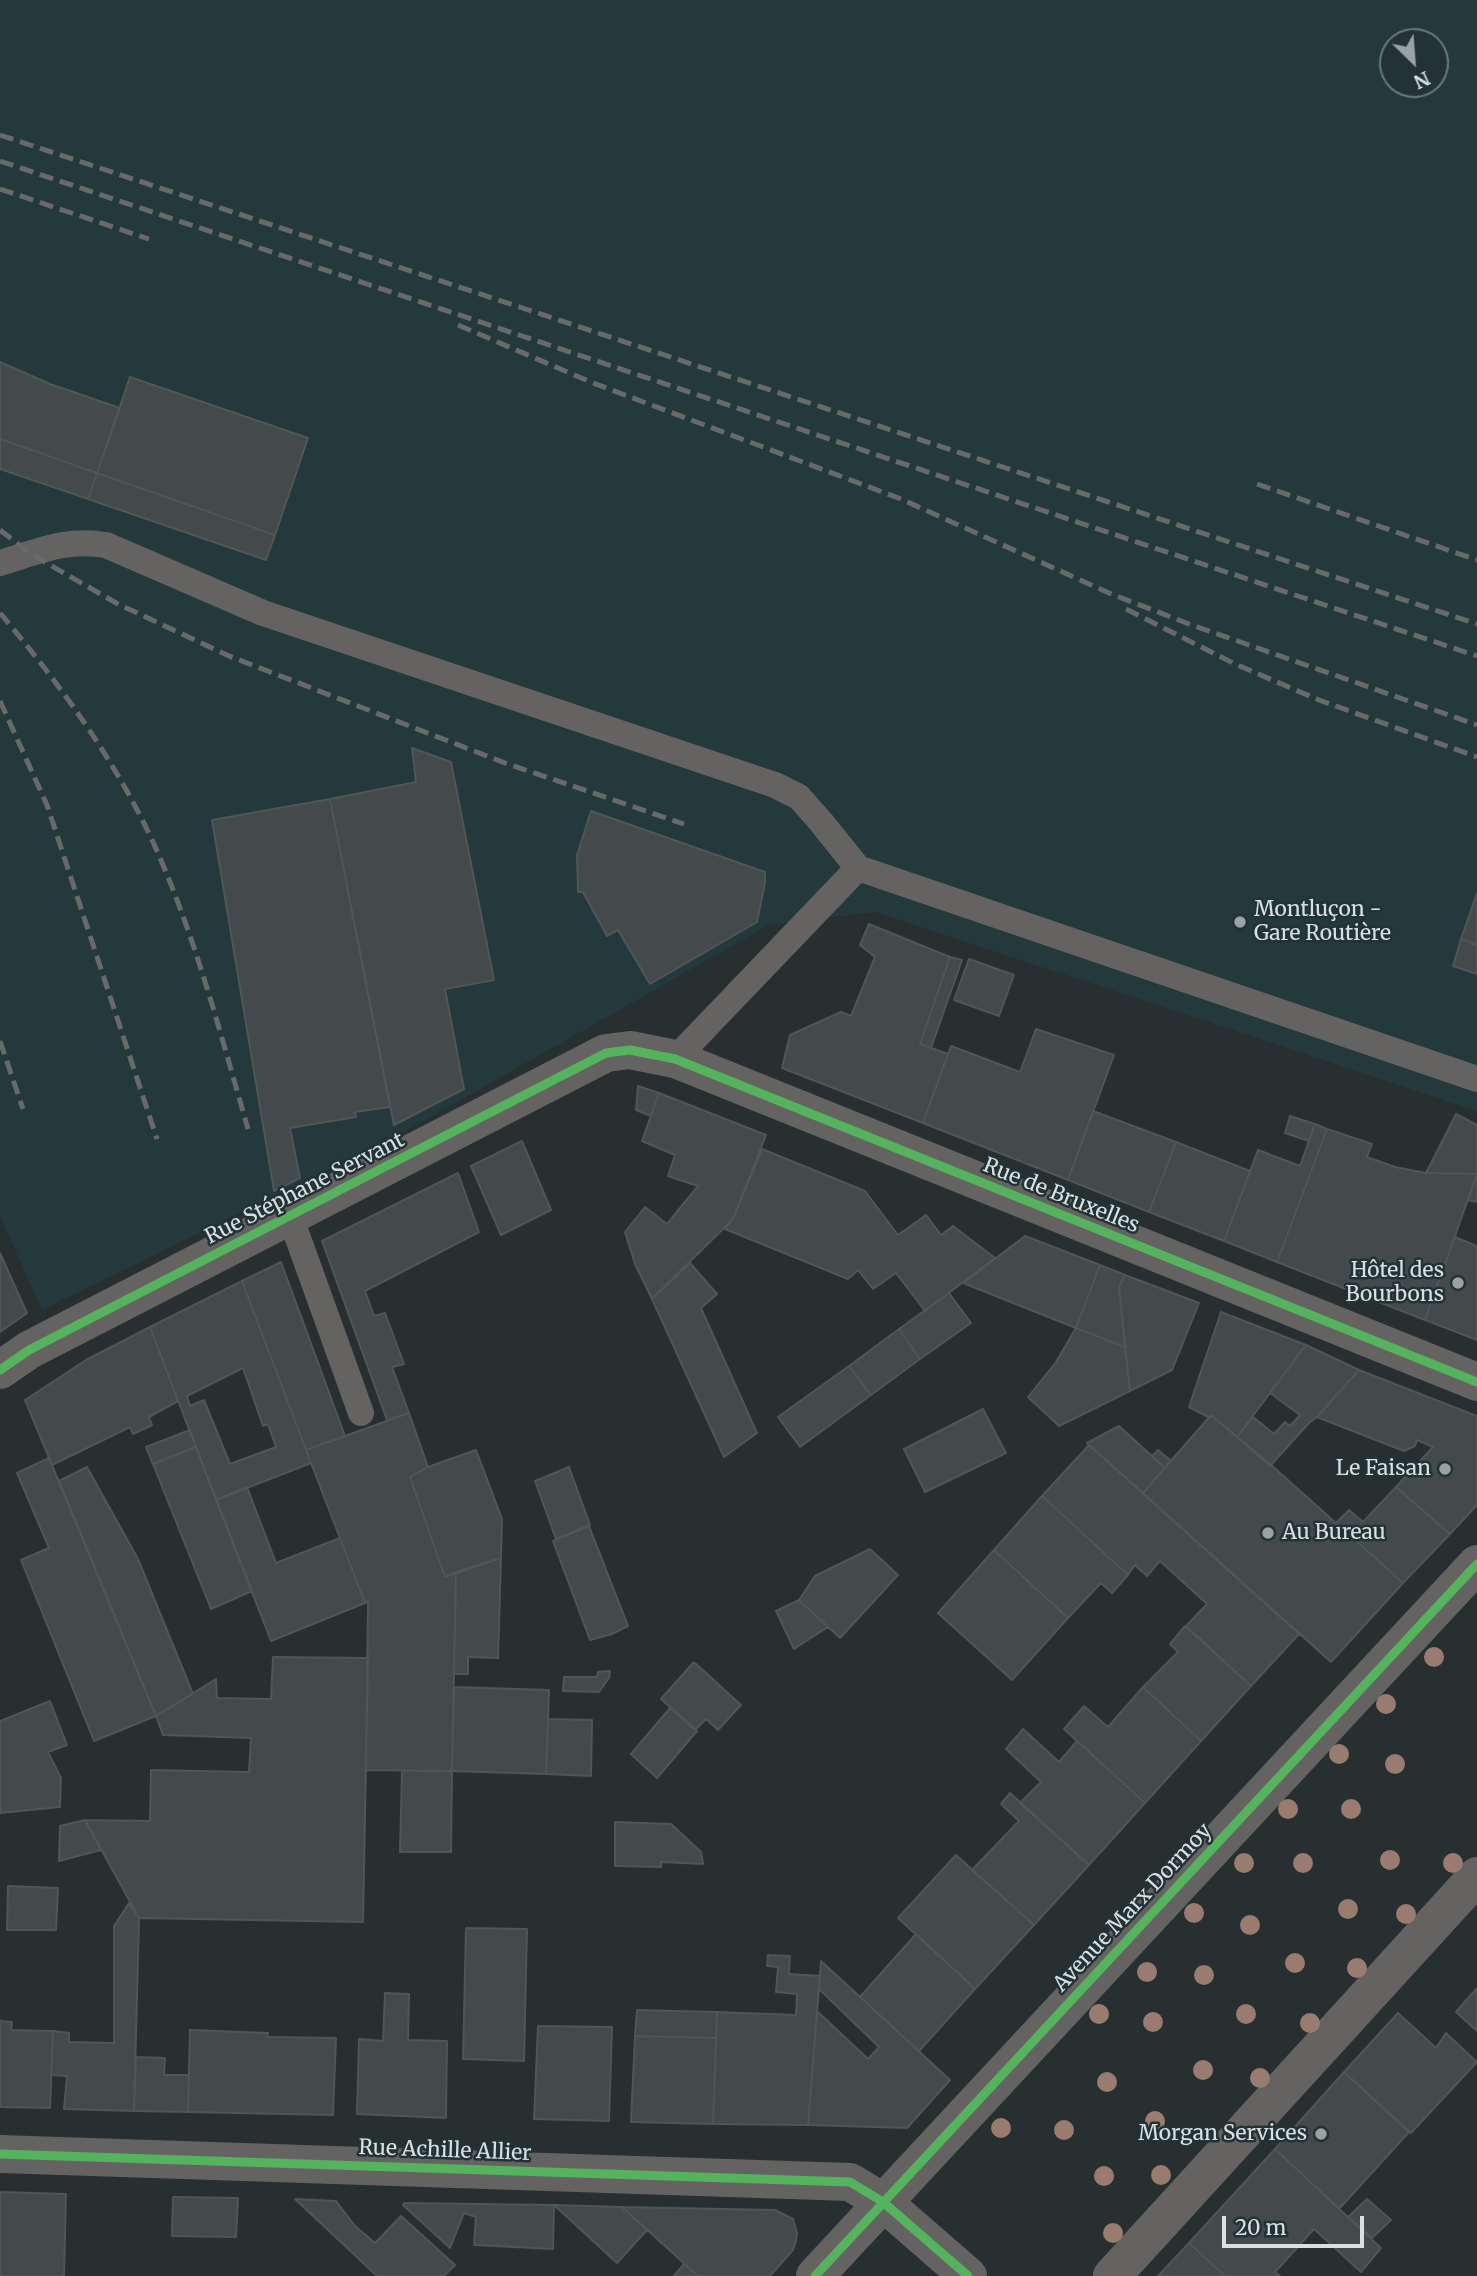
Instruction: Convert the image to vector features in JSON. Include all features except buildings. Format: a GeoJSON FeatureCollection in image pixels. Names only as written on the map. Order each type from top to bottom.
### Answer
{"type":"FeatureCollection","features":[{"type":"Feature","properties":{"kind":"street","name":"Rue de Bruxelles"},"geometry":{"type":"LineString","coordinates":[[630,1050],[675,1059],[1477,1382]]}},
{"type":"Feature","properties":{"kind":"street","name":"Rue Stéphane Servant"},"geometry":{"type":"LineString","coordinates":[[0,1370],[29,1350],[606,1053],[630,1050]]}},
{"type":"Feature","properties":{"kind":"street","name":"Avenue Marx Dormoy"},"geometry":{"type":"LineString","coordinates":[[815,2276],[1477,1564]]}},
{"type":"Feature","properties":{"kind":"street"},"geometry":{"type":"LineString","coordinates":[[1112,2276],[1477,1876]]}},
{"type":"Feature","properties":{"kind":"street","name":"Rue Achille Allier"},"geometry":{"type":"LineString","coordinates":[[0,2154],[850,2182],[883,2202],[968,2276]]}},
{"type":"Feature","properties":{"kind":"lane"},"geometry":{"type":"LineString","coordinates":[[0,563],[64,543],[85,541],[106,545],[263,613],[775,785],[799,797],[858,868],[1477,1079]]}},
{"type":"Feature","properties":{"kind":"lane"},"geometry":{"type":"LineString","coordinates":[[675,1059],[858,868]]}},
{"type":"Feature","properties":{"kind":"lane"},"geometry":{"type":"LineString","coordinates":[[289,1216],[361,1413]]}},
{"type":"Feature","properties":{"kind":"shaded area"},"geometry":{"type":"Polygon","coordinates":[[[0,0],[1477,0],[1477,1111],[876,912],[769,925],[399,1135],[42,1310],[0,1216],[0,0]]]}},
{"type":"Feature","properties":{"kind":"railway"},"geometry":{"type":"LineString","coordinates":[[0,135],[1477,624]]}},
{"type":"Feature","properties":{"kind":"railway"},"geometry":{"type":"LineString","coordinates":[[0,161],[1477,656]]}},
{"type":"Feature","properties":{"kind":"railway"},"geometry":{"type":"LineString","coordinates":[[0,189],[149,239]]}},
{"type":"Feature","properties":{"kind":"railway"},"geometry":{"type":"LineString","coordinates":[[458,325],[593,383],[901,499],[1109,593],[1189,624],[1477,725]]}},
{"type":"Feature","properties":{"kind":"railway"},"geometry":{"type":"LineString","coordinates":[[1257,484],[1477,560]]}},
{"type":"Feature","properties":{"kind":"railway"},"geometry":{"type":"LineString","coordinates":[[0,530],[31,554],[118,604],[229,656],[505,763],[684,824]]}},
{"type":"Feature","properties":{"kind":"railway"},"geometry":{"type":"LineString","coordinates":[[1126,609],[1235,664],[1319,700],[1477,757]]}},
{"type":"Feature","properties":{"kind":"railway"},"geometry":{"type":"LineString","coordinates":[[0,613],[84,722],[121,781],[153,842],[194,948],[248,1129]]}},
{"type":"Feature","properties":{"kind":"railway"},"geometry":{"type":"LineString","coordinates":[[0,701],[47,805],[157,1139]]}},
{"type":"Feature","properties":{"kind":"railway"},"geometry":{"type":"LineString","coordinates":[[0,1041],[23,1109]]}},
{"type":"Feature","properties":{"kind":"cycle path"},"geometry":{"type":"LineString","coordinates":[[0,1370],[29,1350],[606,1053],[630,1050],[675,1059],[1477,1382]]}},
{"type":"Feature","properties":{"kind":"cycle path"},"geometry":{"type":"LineString","coordinates":[[815,2276],[1477,1564]]}},
{"type":"Feature","properties":{"kind":"cycle path"},"geometry":{"type":"LineString","coordinates":[[0,2154],[850,2182],[883,2202],[968,2276]]}},
{"type":"Feature","properties":{"kind":"place","name":"Montluçon - Gare Routière"},"geometry":{"type":"Point","coordinates":[1240,922]}},
{"type":"Feature","properties":{"kind":"place","name":"Hôtel des Bourbons"},"geometry":{"type":"Point","coordinates":[1458,1283]}},
{"type":"Feature","properties":{"kind":"place","name":"Le Faisan"},"geometry":{"type":"Point","coordinates":[1445,1469]}},
{"type":"Feature","properties":{"kind":"place","name":"Au Bureau"},"geometry":{"type":"Point","coordinates":[1268,1533]}},
{"type":"Feature","properties":{"kind":"place","name":"Morgan Services"},"geometry":{"type":"Point","coordinates":[1321,2134]}}]}
